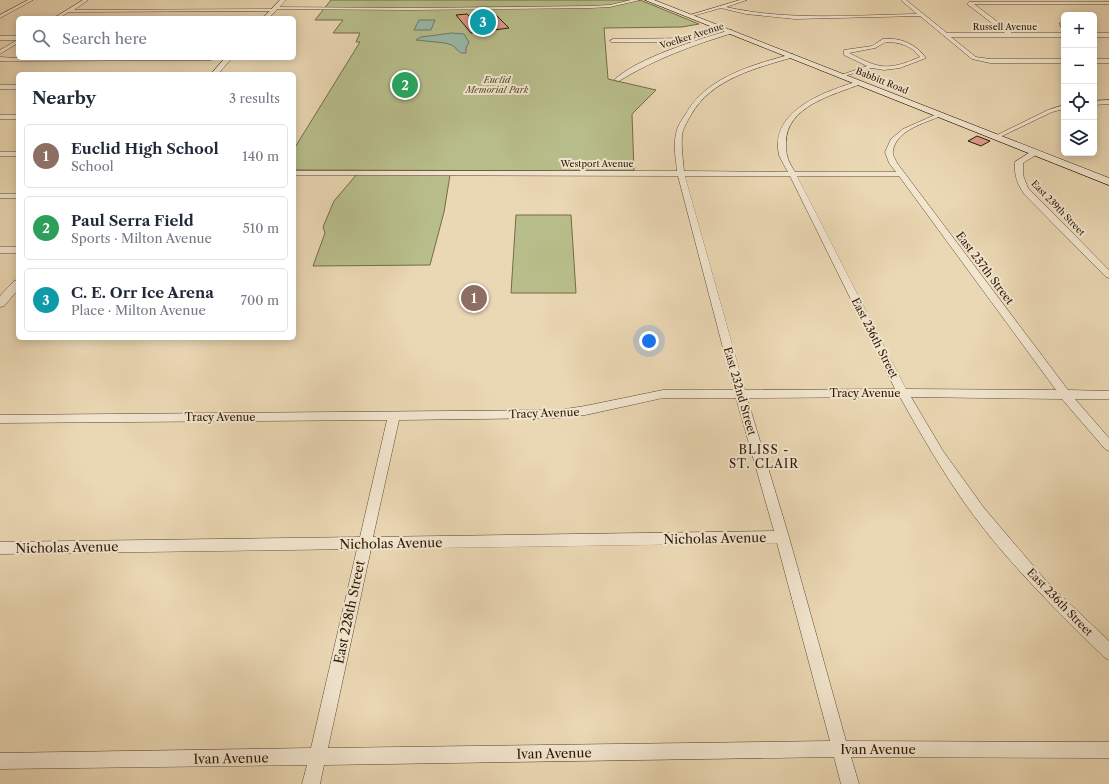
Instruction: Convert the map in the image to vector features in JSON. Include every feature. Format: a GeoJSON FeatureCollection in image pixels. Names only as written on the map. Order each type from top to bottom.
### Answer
{"type":"FeatureCollection","features":[{"type":"Feature","properties":{"kind":"main road","name":"Babbitt Road"},"geometry":{"type":"LineString","coordinates":[[648,0],[1109,182]]}},
{"type":"Feature","properties":{"kind":"street"},"geometry":{"type":"LineString","coordinates":[[0,17],[31,0]]}},
{"type":"Feature","properties":{"kind":"street"},"geometry":{"type":"LineString","coordinates":[[59,16],[86,0]]}},
{"type":"Feature","properties":{"kind":"street"},"geometry":{"type":"LineString","coordinates":[[268,16],[283,0]]}},
{"type":"Feature","properties":{"kind":"street"},"geometry":{"type":"LineString","coordinates":[[68,11],[590,7],[610,6],[638,0]]}},
{"type":"Feature","properties":{"kind":"street"},"geometry":{"type":"LineString","coordinates":[[690,16],[745,0]]}},
{"type":"Feature","properties":{"kind":"street"},"geometry":{"type":"LineString","coordinates":[[903,0],[974,58],[990,61],[1061,61]]}},
{"type":"Feature","properties":{"kind":"street"},"geometry":{"type":"LineString","coordinates":[[968,1],[1109,3]]}},
{"type":"Feature","properties":{"kind":"street"},"geometry":{"type":"LineString","coordinates":[[968,1],[1011,35]]}},
{"type":"Feature","properties":{"kind":"street"},"geometry":{"type":"LineString","coordinates":[[721,7],[746,14],[771,17],[921,15]]}},
{"type":"Feature","properties":{"kind":"street","name":"Voelker Avenue"},"geometry":{"type":"LineString","coordinates":[[617,80],[650,60],[683,47],[731,32]]}},
{"type":"Feature","properties":{"kind":"street","name":"Russell Avenue"},"geometry":{"type":"LineString","coordinates":[[945,35],[1061,35]]}},
{"type":"Feature","properties":{"kind":"street"},"geometry":{"type":"LineString","coordinates":[[1097,35],[1109,35]]}},
{"type":"Feature","properties":{"kind":"street"},"geometry":{"type":"LineString","coordinates":[[0,38],[16,38]]}},
{"type":"Feature","properties":{"kind":"street"},"geometry":{"type":"LineString","coordinates":[[613,40],[709,39]]}},
{"type":"Feature","properties":{"kind":"street"},"geometry":{"type":"LineString","coordinates":[[675,40],[683,47]]}},
{"type":"Feature","properties":{"kind":"street"},"geometry":{"type":"LineString","coordinates":[[843,76],[870,67],[885,70],[898,69],[923,58],[920,52],[908,43],[897,40],[885,40],[873,46],[846,51],[846,54],[870,67]]}},
{"type":"Feature","properties":{"kind":"street"},"geometry":{"type":"LineString","coordinates":[[0,52],[16,42]]}},
{"type":"Feature","properties":{"kind":"street","name":"East 232nd Street"},"geometry":{"type":"LineString","coordinates":[[792,56],[740,73],[717,85],[696,102],[688,114],[680,133],[678,154],[681,174],[740,393],[782,537],[850,784]]}},
{"type":"Feature","properties":{"kind":"street"},"geometry":{"type":"LineString","coordinates":[[0,59],[16,59]]}},
{"type":"Feature","properties":{"kind":"street"},"geometry":{"type":"LineString","coordinates":[[216,72],[227,60]]}},
{"type":"Feature","properties":{"kind":"street"},"geometry":{"type":"LineString","coordinates":[[1097,61],[1109,61]]}},
{"type":"Feature","properties":{"kind":"street","name":"East 236th Street"},"geometry":{"type":"LineString","coordinates":[[859,83],[816,99],[792,117],[785,127],[782,155],[903,393],[939,454],[979,512],[1042,587],[1109,652]]}},
{"type":"Feature","properties":{"kind":"street"},"geometry":{"type":"LineString","coordinates":[[0,87],[16,87]]}},
{"type":"Feature","properties":{"kind":"street"},"geometry":{"type":"LineString","coordinates":[[1097,103],[1109,102]]}},
{"type":"Feature","properties":{"kind":"street"},"geometry":{"type":"LineString","coordinates":[[996,137],[1061,108]]}},
{"type":"Feature","properties":{"kind":"street","name":"East 237th Street"},"geometry":{"type":"LineString","coordinates":[[939,115],[905,130],[893,140],[889,152],[893,163],[1065,395],[1109,446]]}},
{"type":"Feature","properties":{"kind":"street"},"geometry":{"type":"LineString","coordinates":[[0,117],[16,117]]}},
{"type":"Feature","properties":{"kind":"street","name":"East 239th Street"},"geometry":{"type":"LineString","coordinates":[[1035,153],[1019,162],[1017,172],[1020,182],[1027,192],[1109,275]]}},
{"type":"Feature","properties":{"kind":"street"},"geometry":{"type":"LineString","coordinates":[[0,154],[16,154]]}},
{"type":"Feature","properties":{"kind":"street","name":"Westport Avenue"},"geometry":{"type":"LineString","coordinates":[[296,173],[900,174]]}},
{"type":"Feature","properties":{"kind":"street"},"geometry":{"type":"LineString","coordinates":[[0,196],[16,196]]}},
{"type":"Feature","properties":{"kind":"street"},"geometry":{"type":"LineString","coordinates":[[0,250],[16,250]]}},
{"type":"Feature","properties":{"kind":"street"},"geometry":{"type":"LineString","coordinates":[[0,303],[16,285]]}},
{"type":"Feature","properties":{"kind":"street","name":"Tracy Avenue"},"geometry":{"type":"LineString","coordinates":[[0,419],[558,414],[582,412],[636,398],[663,394],[903,393],[1109,395]]}},
{"type":"Feature","properties":{"kind":"street","name":"East 228th Street"},"geometry":{"type":"LineString","coordinates":[[311,784],[394,416]]}},
{"type":"Feature","properties":{"kind":"street","name":"Nicholas Avenue"},"geometry":{"type":"LineString","coordinates":[[0,548],[782,537]]}},
{"type":"Feature","properties":{"kind":"street","name":"Ivan Avenue"},"geometry":{"type":"LineString","coordinates":[[0,761],[841,749],[1109,750]]}},
{"type":"Feature","properties":{"kind":"green space","name":"Euclid Memorial Park"},"geometry":{"type":"Polygon","coordinates":[[[331,0],[640,0],[699,24],[682,27],[604,28],[608,79],[656,90],[632,114],[634,171],[296,170],[296,146],[360,42],[356,42],[360,33],[333,33],[343,20],[315,20],[331,0]]]}},
{"type":"Feature","properties":{"kind":"green space"},"geometry":{"type":"Polygon","coordinates":[[[357,174],[450,175],[444,212],[430,265],[313,266],[325,233],[323,227],[334,201],[357,174]]]}},
{"type":"Feature","properties":{"kind":"green space"},"geometry":{"type":"Polygon","coordinates":[[[516,215],[571,215],[576,293],[511,293],[516,215]]]}},
{"type":"Feature","properties":{"kind":"shaded area"},"geometry":{"type":"Polygon","coordinates":[[[419,20],[435,20],[431,30],[414,30],[419,20]]]}},
{"type":"Feature","properties":{"kind":"shaded area"},"geometry":{"type":"Polygon","coordinates":[[[452,33],[464,34],[469,42],[466,48],[466,53],[461,53],[452,45],[445,43],[416,40],[421,37],[452,33]]]}},
{"type":"Feature","properties":{"kind":"building"},"geometry":{"type":"Polygon","coordinates":[[[467,14],[470,17],[495,14],[509,28],[471,33],[456,15],[467,14]]]}},
{"type":"Feature","properties":{"kind":"building"},"geometry":{"type":"Polygon","coordinates":[[[977,136],[990,141],[981,146],[968,141],[977,136]]]}},
{"type":"Feature","properties":{"kind":"place","name":"C. E. Orr Ice Arena"},"geometry":{"type":"Point","coordinates":[483,22]}},
{"type":"Feature","properties":{"kind":"place","name":"Paul Serra Field"},"geometry":{"type":"Point","coordinates":[405,85]}},
{"type":"Feature","properties":{"kind":"place","name":"Euclid High School"},"geometry":{"type":"Point","coordinates":[474,298]}},
{"type":"Feature","properties":{"kind":"district","name":"BLISS - ST. CLAIR"},"geometry":{"type":"Point","coordinates":[764,457]}}]}
